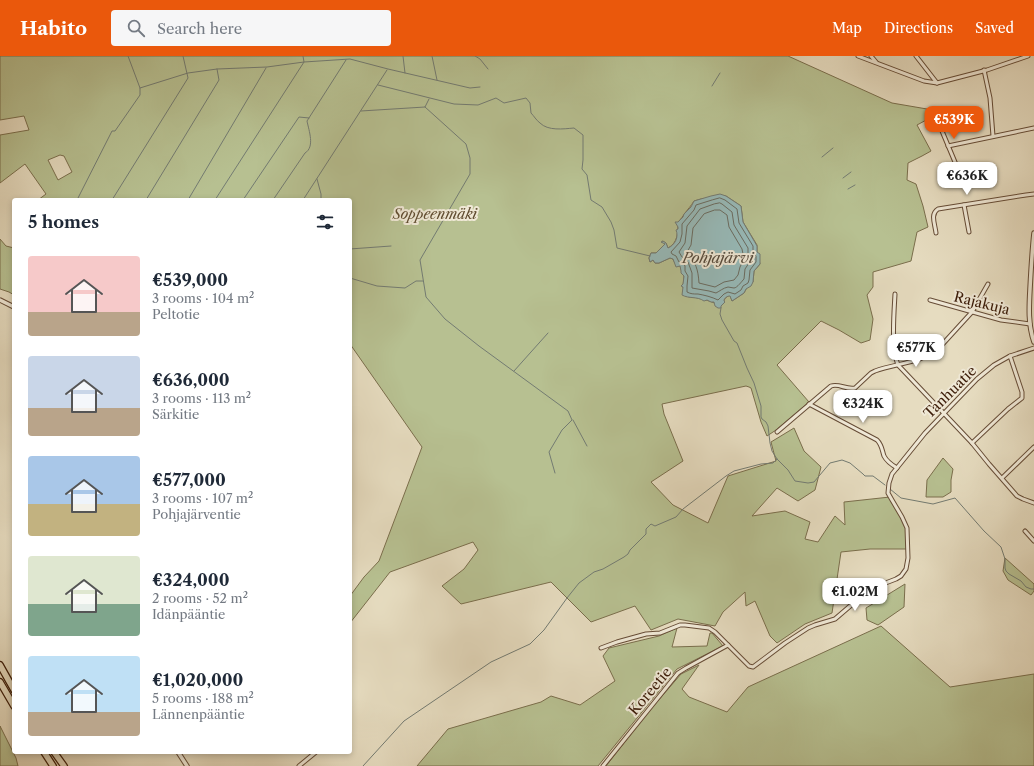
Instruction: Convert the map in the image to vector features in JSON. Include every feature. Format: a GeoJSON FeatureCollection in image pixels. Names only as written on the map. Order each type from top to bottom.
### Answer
{"type":"FeatureCollection","features":[{"type":"Feature","properties":{"kind":"highway"},"geometry":{"type":"LineString","coordinates":[[0,665],[12,686]]}},
{"type":"Feature","properties":{"kind":"highway"},"geometry":{"type":"LineString","coordinates":[[0,682],[12,703]]}},
{"type":"Feature","properties":{"kind":"highway"},"geometry":{"type":"LineString","coordinates":[[45,754],[54,766]]}},
{"type":"Feature","properties":{"kind":"highway"},"geometry":{"type":"LineString","coordinates":[[55,754],[64,766]]}},
{"type":"Feature","properties":{"kind":"street"},"geometry":{"type":"LineString","coordinates":[[858,56],[924,81],[937,84],[1028,56]]}},
{"type":"Feature","properties":{"kind":"street"},"geometry":{"type":"LineString","coordinates":[[871,56],[877,63]]}},
{"type":"Feature","properties":{"kind":"street"},"geometry":{"type":"LineString","coordinates":[[916,56],[937,84]]}},
{"type":"Feature","properties":{"kind":"street"},"geometry":{"type":"LineString","coordinates":[[984,70],[990,98],[993,136]]}},
{"type":"Feature","properties":{"kind":"street"},"geometry":{"type":"LineString","coordinates":[[934,112],[960,174]]}},
{"type":"Feature","properties":{"kind":"street"},"geometry":{"type":"LineString","coordinates":[[948,146],[1034,128]]}},
{"type":"Feature","properties":{"kind":"street"},"geometry":{"type":"LineString","coordinates":[[936,233],[933,214],[940,208],[1034,194]]}},
{"type":"Feature","properties":{"kind":"street"},"geometry":{"type":"LineString","coordinates":[[964,204],[969,232]]}},
{"type":"Feature","properties":{"kind":"street"},"geometry":{"type":"LineString","coordinates":[[1034,233],[1029,305],[1030,324],[1034,342]]}},
{"type":"Feature","properties":{"kind":"street"},"geometry":{"type":"LineString","coordinates":[[777,432],[831,386],[836,384],[851,389],[855,388],[871,373],[879,369],[926,357],[935,352],[972,312],[988,284]]}},
{"type":"Feature","properties":{"kind":"street"},"geometry":{"type":"LineString","coordinates":[[895,294],[894,338],[898,365],[972,443],[1017,496],[1034,502]]}},
{"type":"Feature","properties":{"kind":"street"},"geometry":{"type":"LineString","coordinates":[[0,300],[12,306]]}},
{"type":"Feature","properties":{"kind":"street","name":"Rajakuja"},"geometry":{"type":"LineString","coordinates":[[930,300],[1001,320],[1030,324]]}},
{"type":"Feature","properties":{"kind":"street","name":"Tanhuatie"},"geometry":{"type":"LineString","coordinates":[[728,646],[749,666],[753,667],[808,628],[815,624],[835,619],[870,589],[901,576],[906,569],[908,558],[907,528],[888,493],[892,474],[925,433],[977,378],[994,365],[1010,356],[1034,348]]}},
{"type":"Feature","properties":{"kind":"street"},"geometry":{"type":"LineString","coordinates":[[972,443],[1022,398],[1022,392],[1010,356]]}},
{"type":"Feature","properties":{"kind":"street"},"geometry":{"type":"LineString","coordinates":[[810,404],[877,440],[887,461],[897,468]]}},
{"type":"Feature","properties":{"kind":"street"},"geometry":{"type":"LineString","coordinates":[[1002,478],[1034,447]]}},
{"type":"Feature","properties":{"kind":"street"},"geometry":{"type":"LineString","coordinates":[[1026,531],[1034,541]]}},
{"type":"Feature","properties":{"kind":"street"},"geometry":{"type":"LineString","coordinates":[[601,648],[680,625],[709,628],[715,632],[728,646]]}},
{"type":"Feature","properties":{"kind":"street","name":"Koreetie"},"geometry":{"type":"LineString","coordinates":[[603,766],[678,673],[728,646]]}},
{"type":"Feature","properties":{"kind":"street"},"geometry":{"type":"LineString","coordinates":[[179,754],[187,766]]}},
{"type":"Feature","properties":{"kind":"street"},"geometry":{"type":"LineString","coordinates":[[298,766],[313,754]]}},
{"type":"Feature","properties":{"kind":"green space","name":"Soppeenmäki"},"geometry":{"type":"Polygon","coordinates":[[[0,56],[788,56],[892,103],[927,109],[930,118],[917,125],[931,151],[908,163],[907,180],[916,184],[928,227],[917,232],[911,261],[873,272],[873,287],[867,295],[873,319],[870,340],[861,343],[821,321],[777,365],[809,402],[767,436],[761,422],[751,388],[746,386],[662,404],[664,414],[683,461],[651,482],[673,505],[708,523],[728,476],[776,461],[771,442],[794,428],[804,451],[821,467],[815,490],[798,501],[777,488],[752,516],[785,511],[810,522],[805,539],[818,542],[835,516],[845,525],[844,502],[890,497],[907,528],[908,549],[870,549],[841,552],[832,613],[805,624],[777,643],[770,636],[755,601],[746,606],[745,592],[723,612],[715,626],[678,619],[651,630],[635,606],[591,622],[551,582],[461,604],[442,586],[464,569],[478,550],[473,542],[390,572],[352,620],[352,593],[364,577],[379,561],[422,447],[352,347],[352,198],[41,198],[46,194],[25,164],[0,183],[0,135],[29,130],[24,116],[0,120],[0,56]],[[60,155],[48,160],[58,180],[72,172],[64,156],[60,155]],[[726,196],[694,201],[678,222],[676,240],[674,243],[668,248],[666,243],[662,241],[665,244],[656,253],[651,253],[649,258],[650,262],[653,260],[655,263],[659,263],[670,258],[673,259],[675,263],[680,266],[684,276],[683,287],[686,296],[713,302],[721,306],[725,298],[730,295],[732,301],[744,293],[753,282],[754,271],[760,264],[757,245],[743,222],[741,206],[726,196]]]}},
{"type":"Feature","properties":{"kind":"green space"},"geometry":{"type":"Polygon","coordinates":[[[0,239],[6,246],[12,248],[12,294],[0,289],[0,239]]]}},
{"type":"Feature","properties":{"kind":"green space"},"geometry":{"type":"Polygon","coordinates":[[[943,458],[953,469],[951,492],[943,497],[926,497],[927,480],[943,458]]]}},
{"type":"Feature","properties":{"kind":"green space"},"geometry":{"type":"Polygon","coordinates":[[[1005,558],[1034,584],[1034,591],[1031,595],[1008,580],[1003,571],[1005,558]]]}},
{"type":"Feature","properties":{"kind":"green space"},"geometry":{"type":"Polygon","coordinates":[[[905,584],[904,607],[878,625],[867,620],[866,608],[905,584]]]}},
{"type":"Feature","properties":{"kind":"green space"},"geometry":{"type":"Polygon","coordinates":[[[881,626],[950,687],[1034,674],[1034,766],[606,766],[632,731],[681,674],[699,665],[682,689],[689,697],[727,712],[748,687],[881,626]]]}},
{"type":"Feature","properties":{"kind":"green space"},"geometry":{"type":"Polygon","coordinates":[[[677,628],[672,647],[707,646],[710,633],[712,633],[723,646],[677,669],[598,766],[417,766],[448,729],[541,702],[551,696],[580,705],[615,681],[603,656],[609,648],[659,636],[677,628]]]}},
{"type":"Feature","properties":{"kind":"green space"},"geometry":{"type":"Polygon","coordinates":[[[0,726],[12,750],[12,754],[14,754],[16,758],[18,766],[0,766],[0,726]]]}},
{"type":"Feature","properties":{"kind":"water","name":"Pohjajärvi"},"geometry":{"type":"Polygon","coordinates":[[[720,194],[726,196],[741,206],[743,222],[757,246],[757,252],[760,254],[760,264],[754,271],[751,286],[732,301],[730,296],[726,297],[721,308],[718,308],[715,306],[714,302],[682,295],[683,287],[681,286],[683,284],[684,276],[681,273],[680,266],[676,267],[673,259],[670,258],[659,263],[655,263],[653,260],[650,262],[649,258],[651,253],[656,253],[665,244],[661,242],[663,241],[666,243],[668,248],[674,243],[677,238],[676,230],[678,229],[675,222],[678,222],[683,217],[694,201],[720,194]]]}},
{"type":"Feature","properties":{"kind":"waterway"},"geometry":{"type":"LineString","coordinates":[[78,198],[112,131],[115,131],[140,95],[140,88],[128,56]]}},
{"type":"Feature","properties":{"kind":"waterway"},"geometry":{"type":"LineString","coordinates":[[113,198],[188,78],[183,56]]}},
{"type":"Feature","properties":{"kind":"waterway"},"geometry":{"type":"LineString","coordinates":[[216,198],[304,62],[303,56]]}},
{"type":"Feature","properties":{"kind":"waterway"},"geometry":{"type":"LineString","coordinates":[[403,56],[405,73]]}},
{"type":"Feature","properties":{"kind":"waterway"},"geometry":{"type":"LineString","coordinates":[[432,56],[437,80]]}},
{"type":"Feature","properties":{"kind":"waterway"},"geometry":{"type":"LineString","coordinates":[[475,56],[480,59],[488,69]]}},
{"type":"Feature","properties":{"kind":"waterway"},"geometry":{"type":"LineString","coordinates":[[140,88],[188,73],[217,69],[267,67],[304,62],[350,59],[470,88],[480,87]]}},
{"type":"Feature","properties":{"kind":"waterway"},"geometry":{"type":"LineString","coordinates":[[274,198],[310,147],[311,143],[307,121],[346,60]]}},
{"type":"Feature","properties":{"kind":"waterway"},"geometry":{"type":"LineString","coordinates":[[189,198],[266,68]]}},
{"type":"Feature","properties":{"kind":"waterway"},"geometry":{"type":"LineString","coordinates":[[147,198],[219,80],[217,69]]}},
{"type":"Feature","properties":{"kind":"waterway"},"geometry":{"type":"LineString","coordinates":[[304,198],[387,70]]}},
{"type":"Feature","properties":{"kind":"waterway"},"geometry":{"type":"LineString","coordinates":[[712,86],[720,73]]}},
{"type":"Feature","properties":{"kind":"waterway"},"geometry":{"type":"LineString","coordinates":[[378,85],[454,104],[478,105],[496,98],[504,103],[526,98],[530,103],[531,113],[543,126],[556,129],[574,128],[583,135],[582,169],[587,175],[591,200],[602,207],[611,222],[617,248],[650,256]]}},
{"type":"Feature","properties":{"kind":"waterway"},"geometry":{"type":"LineString","coordinates":[[361,111],[425,107],[429,99]]}},
{"type":"Feature","properties":{"kind":"waterway"},"geometry":{"type":"LineString","coordinates":[[425,107],[466,144],[470,158],[470,174],[420,260],[426,297],[445,319],[479,346],[568,411],[572,420],[562,430],[549,452],[555,473]]}},
{"type":"Feature","properties":{"kind":"waterway"},"geometry":{"type":"LineString","coordinates":[[244,198],[299,117],[309,118]]}},
{"type":"Feature","properties":{"kind":"waterway"},"geometry":{"type":"LineString","coordinates":[[822,157],[833,148]]}},
{"type":"Feature","properties":{"kind":"waterway"},"geometry":{"type":"LineString","coordinates":[[843,178],[851,172]]}},
{"type":"Feature","properties":{"kind":"waterway"},"geometry":{"type":"LineString","coordinates":[[317,179],[321,198]]}},
{"type":"Feature","properties":{"kind":"waterway"},"geometry":{"type":"LineString","coordinates":[[848,189],[855,185]]}},
{"type":"Feature","properties":{"kind":"waterway"},"geometry":{"type":"LineString","coordinates":[[352,249],[391,246]]}},
{"type":"Feature","properties":{"kind":"waterway"},"geometry":{"type":"LineString","coordinates":[[352,279],[377,286],[405,288],[416,281],[423,281]]}},
{"type":"Feature","properties":{"kind":"waterway"},"geometry":{"type":"LineString","coordinates":[[721,308],[720,314],[722,320],[734,341],[737,343],[754,383],[761,406],[761,417],[768,426],[772,451],[795,481],[808,483],[814,482],[830,463],[842,460],[850,463],[865,476],[873,476],[885,485]]}},
{"type":"Feature","properties":{"kind":"waterway"},"geometry":{"type":"LineString","coordinates":[[514,371],[548,333]]}},
{"type":"Feature","properties":{"kind":"waterway"},"geometry":{"type":"LineString","coordinates":[[573,420],[587,446]]}},
{"type":"Feature","properties":{"kind":"waterway"},"geometry":{"type":"LineString","coordinates":[[363,766],[404,721],[491,662],[530,644],[544,630],[579,583],[594,572],[603,569],[628,554],[646,534],[646,529],[651,524],[655,526],[676,517],[683,509],[734,471],[761,464],[773,463],[777,459]]}},
{"type":"Feature","properties":{"kind":"waterway"},"geometry":{"type":"LineString","coordinates":[[890,489],[901,498],[933,504],[955,498],[984,531],[1001,547],[1005,559],[1006,571],[1021,581],[1026,587],[1034,589]]}}]}
